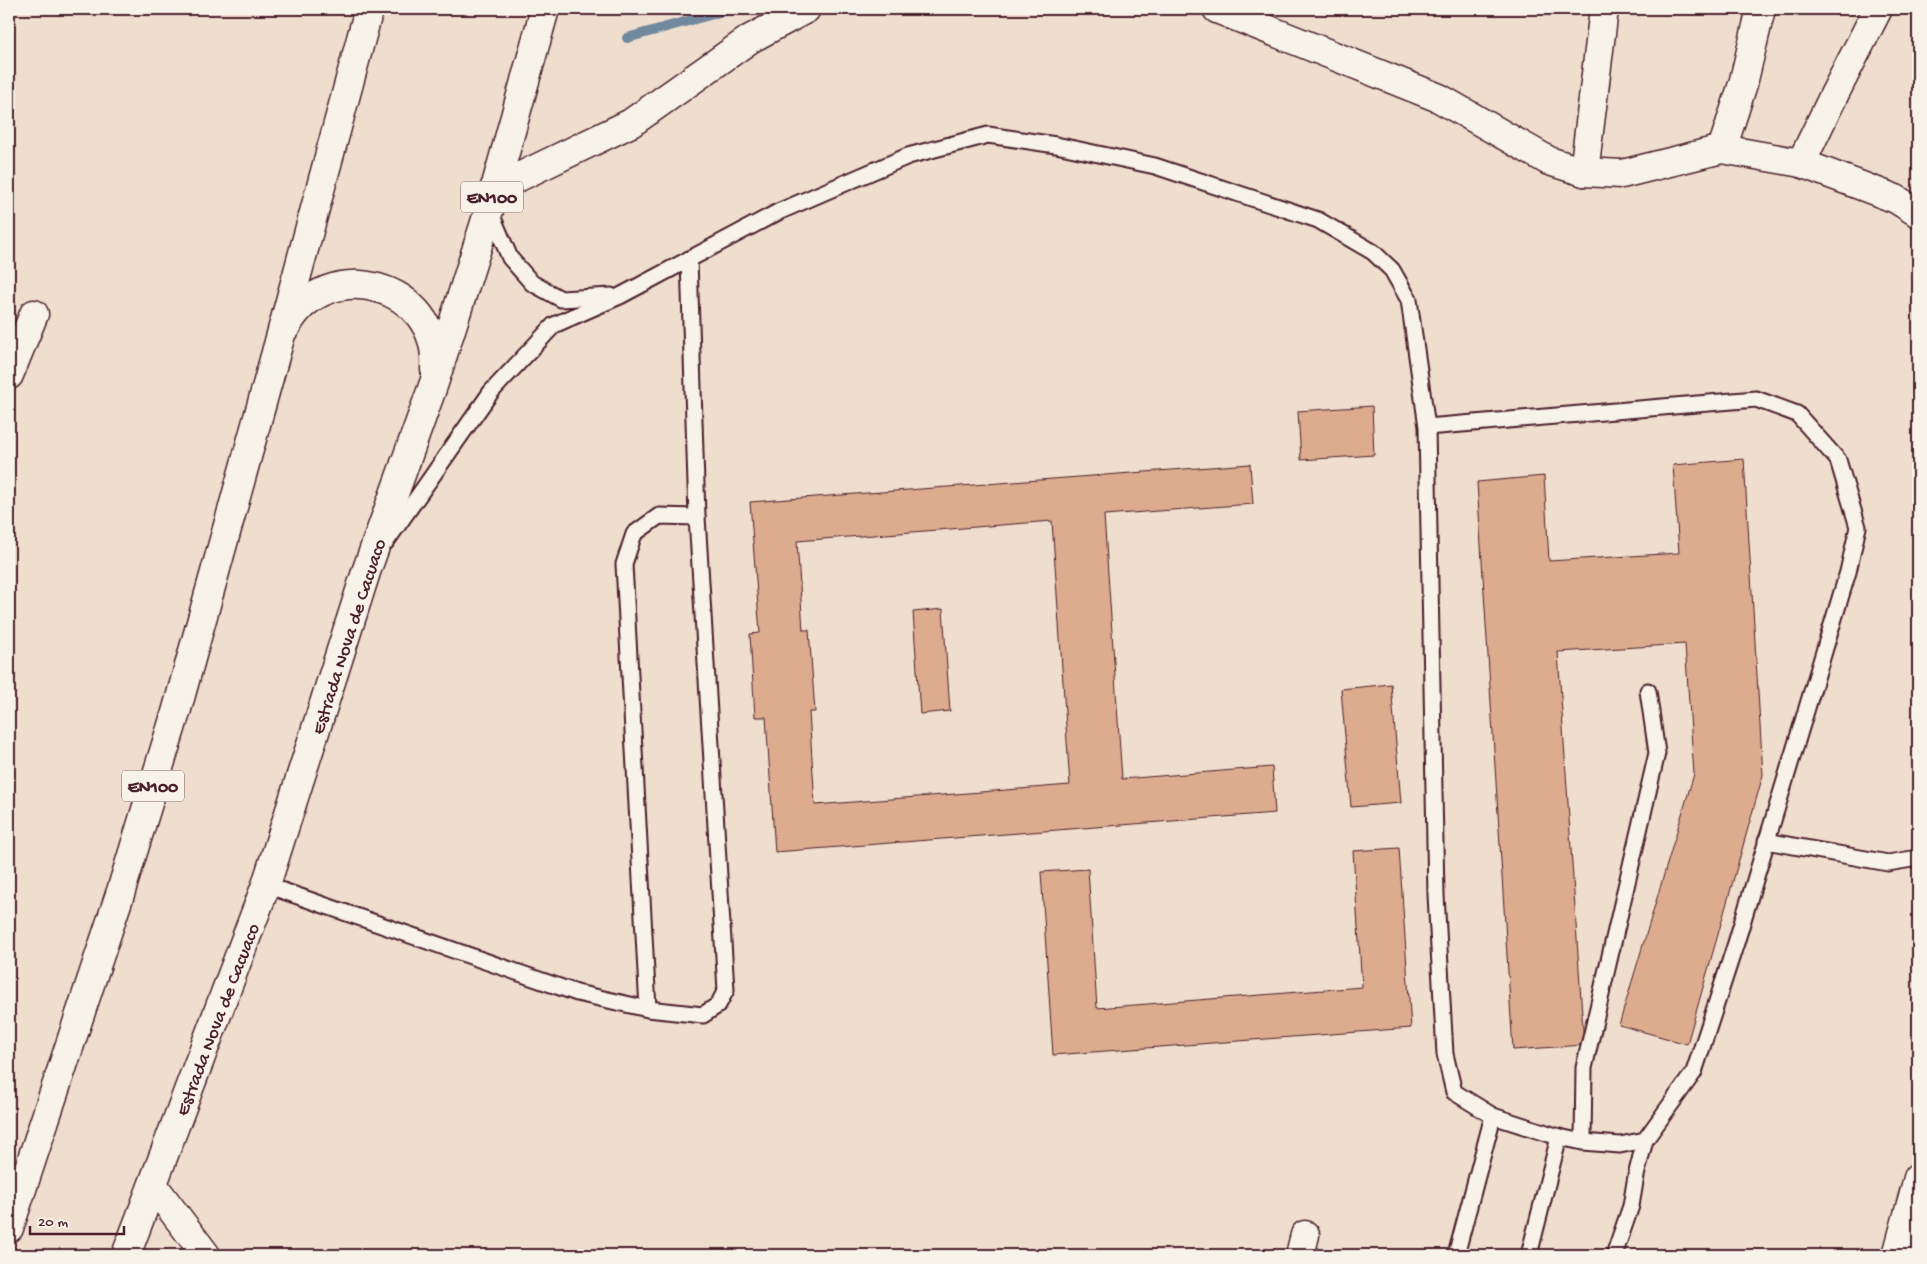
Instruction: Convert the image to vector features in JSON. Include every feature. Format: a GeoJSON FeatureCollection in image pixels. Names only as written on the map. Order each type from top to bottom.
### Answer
{"type":"FeatureCollection","features":[{"type":"Feature","properties":{"kind":"main road","name":"EN100"},"geometry":{"type":"LineString","coordinates":[[9,1228],[121,891],[174,718],[369,9]]}},
{"type":"Feature","properties":{"kind":"main road","name":"Estrada Nova de Cacuaco"},"geometry":{"type":"LineString","coordinates":[[126,1255],[266,885],[367,569],[434,384],[492,200],[545,9]]}},
{"type":"Feature","properties":{"kind":"main road"},"geometry":{"type":"LineString","coordinates":[[492,200],[631,124],[750,39],[806,9]]}},
{"type":"Feature","properties":{"kind":"main road"},"geometry":{"type":"LineString","coordinates":[[1217,9],[1439,98],[1549,161],[1584,172],[1622,174],[1722,149],[1801,163],[1896,199],[1918,213]]}},
{"type":"Feature","properties":{"kind":"main road"},"geometry":{"type":"LineString","coordinates":[[1584,172],[1604,9]]}},
{"type":"Feature","properties":{"kind":"main road"},"geometry":{"type":"LineString","coordinates":[[1722,149],[1743,84],[1761,9]]}},
{"type":"Feature","properties":{"kind":"main road"},"geometry":{"type":"LineString","coordinates":[[1801,163],[1832,97],[1878,9]]}},
{"type":"Feature","properties":{"kind":"main road"},"geometry":{"type":"LineString","coordinates":[[280,338],[293,315],[312,298],[337,286],[364,284],[390,292],[413,307],[429,330],[436,356],[434,384]]}},
{"type":"Feature","properties":{"kind":"main road"},"geometry":{"type":"LineString","coordinates":[[9,375],[34,314]]}},
{"type":"Feature","properties":{"kind":"main road"},"geometry":{"type":"LineString","coordinates":[[1897,1255],[1918,1178]]}},
{"type":"Feature","properties":{"kind":"main road"},"geometry":{"type":"LineString","coordinates":[[154,1185],[206,1255]]}},
{"type":"Feature","properties":{"kind":"lane"},"geometry":{"type":"LineString","coordinates":[[367,569],[491,392],[554,325],[620,296],[778,212],[908,156],[988,136],[1056,145],[1155,166],[1318,220],[1373,252],[1392,270],[1409,300],[1427,427],[1436,895],[1445,1054],[1454,1092],[1492,1116],[1560,1137],[1583,1142],[1620,1145],[1645,1140]]}},
{"type":"Feature","properties":{"kind":"lane"},"geometry":{"type":"LineString","coordinates":[[492,200],[510,258],[532,284],[561,298],[620,296]]}},
{"type":"Feature","properties":{"kind":"lane"},"geometry":{"type":"LineString","coordinates":[[266,885],[577,993],[648,1009],[703,1015],[718,1005],[726,990],[697,517],[688,259]]}},
{"type":"Feature","properties":{"kind":"lane"},"geometry":{"type":"LineString","coordinates":[[1427,427],[1756,399],[1797,414],[1838,460],[1858,527],[1848,572],[1736,943],[1694,1072],[1645,1140],[1631,1206],[1614,1255]]}},
{"type":"Feature","properties":{"kind":"lane"},"geometry":{"type":"LineString","coordinates":[[648,1009],[624,564],[634,534],[659,516],[697,517]]}},
{"type":"Feature","properties":{"kind":"lane"},"geometry":{"type":"LineString","coordinates":[[1583,1142],[1584,1068],[1657,753],[1648,691]]}},
{"type":"Feature","properties":{"kind":"lane"},"geometry":{"type":"LineString","coordinates":[[1766,841],[1888,863],[1918,858]]}},
{"type":"Feature","properties":{"kind":"lane"},"geometry":{"type":"LineString","coordinates":[[1456,1255],[1492,1116]]}},
{"type":"Feature","properties":{"kind":"lane"},"geometry":{"type":"LineString","coordinates":[[1529,1255],[1560,1137]]}},
{"type":"Feature","properties":{"kind":"building"},"geometry":{"type":"Polygon","coordinates":[[[1372,406],[1374,455],[1301,460],[1298,411],[1372,406]]]}},
{"type":"Feature","properties":{"kind":"building"},"geometry":{"type":"Polygon","coordinates":[[[1744,459],[1763,775],[1687,1044],[1619,1025],[1694,774],[1685,644],[1558,652],[1584,1045],[1513,1050],[1477,482],[1544,476],[1549,561],[1679,553],[1673,465],[1744,459]]]}},
{"type":"Feature","properties":{"kind":"building"},"geometry":{"type":"Polygon","coordinates":[[[1250,464],[1253,504],[1104,515],[1122,779],[1272,767],[1275,813],[775,852],[766,717],[755,717],[750,634],[760,633],[750,502],[1250,464]],[[1052,521],[797,541],[803,630],[809,630],[815,712],[809,712],[815,805],[1070,785],[1052,521]]]}},
{"type":"Feature","properties":{"kind":"building"},"geometry":{"type":"Polygon","coordinates":[[[943,609],[950,711],[920,714],[913,612],[943,609]]]}},
{"type":"Feature","properties":{"kind":"building"},"geometry":{"type":"Polygon","coordinates":[[[1391,684],[1401,803],[1351,807],[1341,689],[1391,684]]]}},
{"type":"Feature","properties":{"kind":"building"},"geometry":{"type":"Polygon","coordinates":[[[1399,848],[1411,1028],[1053,1055],[1041,872],[1088,869],[1097,1008],[1362,987],[1353,851],[1399,848]]]}},
{"type":"Feature","properties":{"kind":"waterway"},"geometry":{"type":"LineString","coordinates":[[627,38],[731,9]]}}]}
